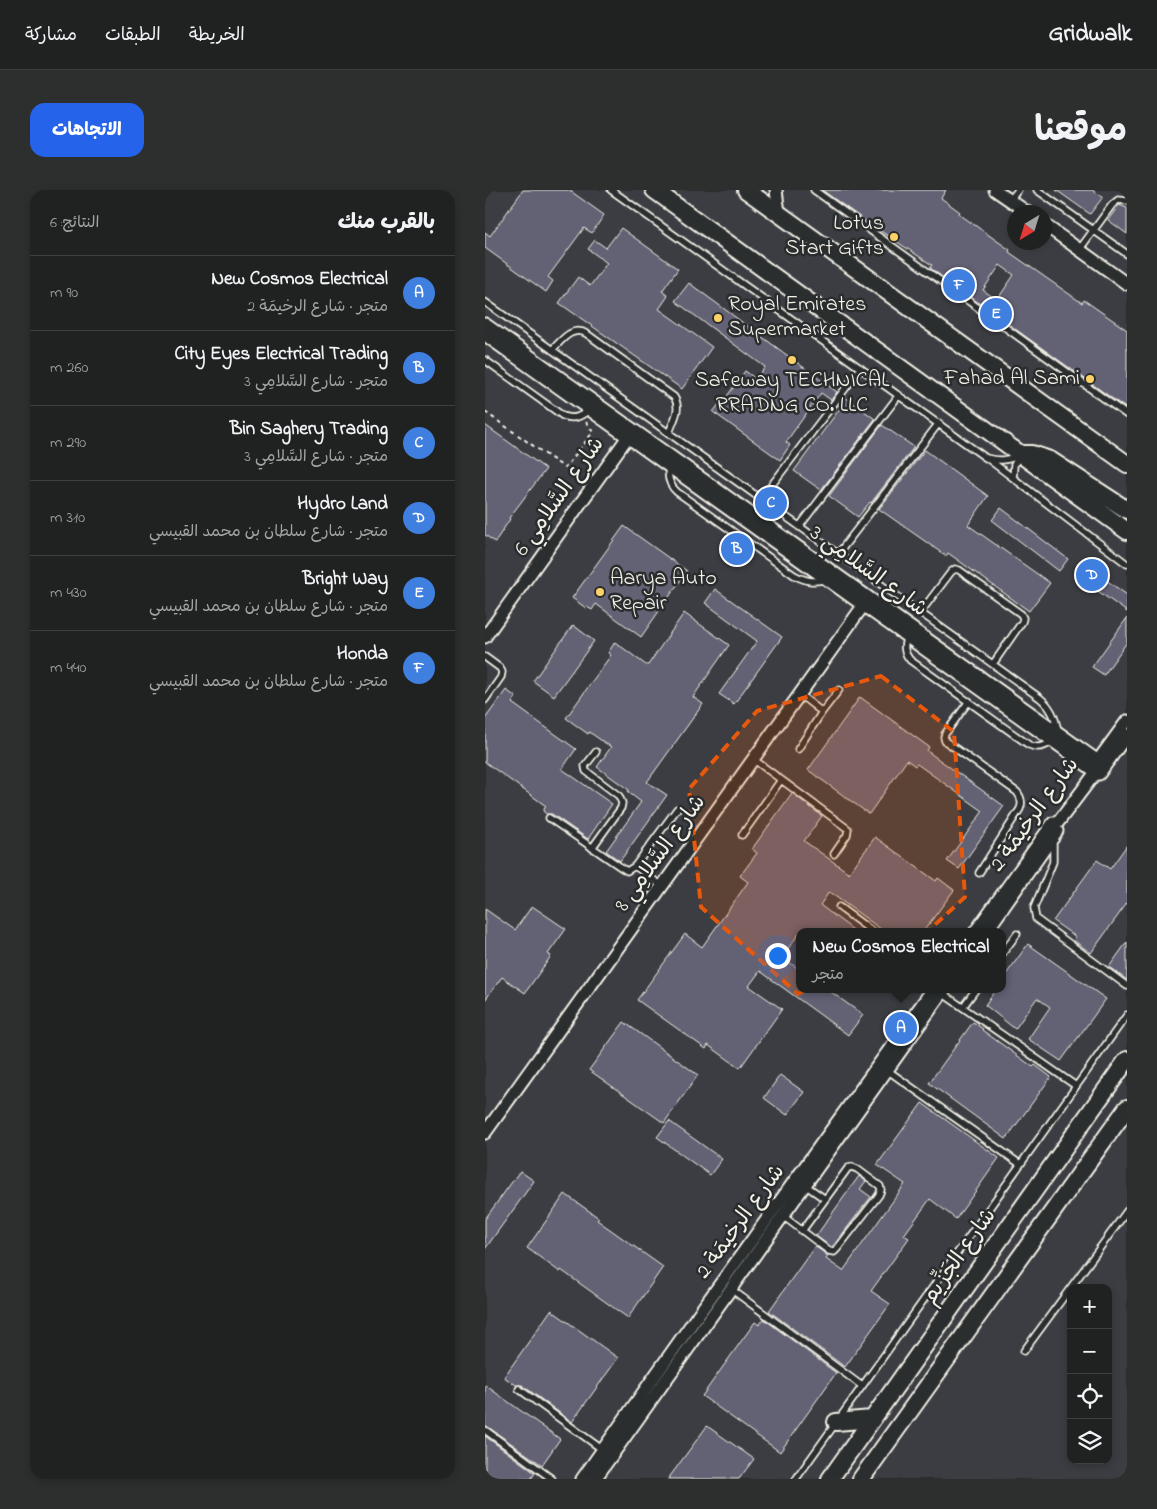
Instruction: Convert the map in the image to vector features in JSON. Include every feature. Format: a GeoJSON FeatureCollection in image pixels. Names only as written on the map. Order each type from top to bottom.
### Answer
{"type":"FeatureCollection","features":[{"type":"Feature","properties":{"kind":"main road"},"geometry":{"type":"LineString","coordinates":[[654,190],[1127,531]]}},
{"type":"Feature","properties":{"kind":"main road"},"geometry":{"type":"LineString","coordinates":[[746,190],[1127,464]]}},
{"type":"Feature","properties":{"kind":"main road"},"geometry":{"type":"LineString","coordinates":[[1020,454],[1032,454],[1051,460],[1127,510]]}},
{"type":"Feature","properties":{"kind":"main road","name":"شارع الجَزِّيم"},"geometry":{"type":"LineString","coordinates":[[830,1479],[1127,1060]]}},
{"type":"Feature","properties":{"kind":"main road"},"geometry":{"type":"LineString","coordinates":[[861,1479],[1127,1108]]}},
{"type":"Feature","properties":{"kind":"main road"},"geometry":{"type":"LineString","coordinates":[[836,1422],[872,1419]]}},
{"type":"Feature","properties":{"kind":"street"},"geometry":{"type":"LineString","coordinates":[[776,190],[779,213]]}},
{"type":"Feature","properties":{"kind":"street"},"geometry":{"type":"LineString","coordinates":[[995,190],[1017,205]]}},
{"type":"Feature","properties":{"kind":"street"},"geometry":{"type":"LineString","coordinates":[[1052,230],[1127,284]]}},
{"type":"Feature","properties":{"kind":"street","name":"شارع السَّلامِي 3"},"geometry":{"type":"LineString","coordinates":[[485,324],[631,433],[1098,767]]}},
{"type":"Feature","properties":{"kind":"street","name":"شارع السَّلامِي 3"},"geometry":{"type":"LineString","coordinates":[[485,335],[585,413],[631,433],[669,467],[826,579],[866,601],[907,637],[1056,737]]}},
{"type":"Feature","properties":{"kind":"street","name":"شارع السَّلامِي 6"},"geometry":{"type":"LineString","coordinates":[[485,637],[631,433]]}},
{"type":"Feature","properties":{"kind":"street","name":"شارع السَّلامِي 8"},"geometry":{"type":"LineString","coordinates":[[485,1133],[866,601]]}},
{"type":"Feature","properties":{"kind":"street","name":"شارع الرخيمَة 2"},"geometry":{"type":"LineString","coordinates":[[978,928],[1098,767],[1127,721]]}},
{"type":"Feature","properties":{"kind":"street","name":"شارع الرخيمَة 2"},"geometry":{"type":"LineString","coordinates":[[1098,767],[1127,735]]}},
{"type":"Feature","properties":{"kind":"street"},"geometry":{"type":"LineString","coordinates":[[1053,838],[1052,832],[1055,826],[1098,767]]}},
{"type":"Feature","properties":{"kind":"street","name":"شارع الرخيمَة 2"},"geometry":{"type":"LineString","coordinates":[[989,928],[1053,838]]}},
{"type":"Feature","properties":{"kind":"street","name":"شارع الرخيمَة 2"},"geometry":{"type":"LineString","coordinates":[[595,1479],[705,1315],[731,1289],[887,1070],[938,993]]}},
{"type":"Feature","properties":{"kind":"street","name":"شارع الرخيمَة 2"},"geometry":{"type":"LineString","coordinates":[[582,1479],[705,1315],[938,993]]}},
{"type":"Feature","properties":{"kind":"lane"},"geometry":{"type":"LineString","coordinates":[[611,190],[939,423],[1127,564]]}},
{"type":"Feature","properties":{"kind":"lane"},"geometry":{"type":"LineString","coordinates":[[814,190],[1127,415]]}},
{"type":"Feature","properties":{"kind":"lane"},"geometry":{"type":"LineString","coordinates":[[1010,200],[1018,190]]}},
{"type":"Feature","properties":{"kind":"lane"},"geometry":{"type":"LineString","coordinates":[[1037,190],[1127,254]]}},
{"type":"Feature","properties":{"kind":"lane"},"geometry":{"type":"LineString","coordinates":[[1079,250],[1114,202],[1127,201]]}},
{"type":"Feature","properties":{"kind":"lane"},"geometry":{"type":"LineString","coordinates":[[485,302],[1045,702],[1053,714],[1056,737],[1049,744],[1042,747],[1029,744],[910,660],[904,648],[904,642],[907,637]]}},
{"type":"Feature","properties":{"kind":"lane"},"geometry":{"type":"LineString","coordinates":[[552,350],[571,332],[579,330],[587,334],[674,397],[678,410],[669,433]]}},
{"type":"Feature","properties":{"kind":"lane"},"geometry":{"type":"LineString","coordinates":[[485,360],[557,413],[569,418],[585,413]]}},
{"type":"Feature","properties":{"kind":"lane"},"geometry":{"type":"LineString","coordinates":[[761,499],[861,368]]}},
{"type":"Feature","properties":{"kind":"lane"},"geometry":{"type":"LineString","coordinates":[[799,527],[899,395]]}},
{"type":"Feature","properties":{"kind":"lane"},"geometry":{"type":"LineString","coordinates":[[838,554],[939,423]]}},
{"type":"Feature","properties":{"kind":"lane"},"geometry":{"type":"LineString","coordinates":[[986,458],[1000,461],[1020,454]]}},
{"type":"Feature","properties":{"kind":"lane"},"geometry":{"type":"LineString","coordinates":[[1013,478],[1014,465],[1020,454]]}},
{"type":"Feature","properties":{"kind":"lane"},"geometry":{"type":"LineString","coordinates":[[669,467],[669,479],[677,492],[794,575],[805,580],[818,582],[826,579]]}},
{"type":"Feature","properties":{"kind":"lane"},"geometry":{"type":"LineString","coordinates":[[920,613],[951,572],[959,570],[1022,616],[1023,620],[993,664]]}},
{"type":"Feature","properties":{"kind":"lane"},"geometry":{"type":"LineString","coordinates":[[485,657],[500,668],[502,672],[501,677],[485,700]]}},
{"type":"Feature","properties":{"kind":"lane"},"geometry":{"type":"LineString","coordinates":[[798,750],[822,712],[839,690]]}},
{"type":"Feature","properties":{"kind":"lane"},"geometry":{"type":"LineString","coordinates":[[799,694],[822,712]]}},
{"type":"Feature","properties":{"kind":"lane"},"geometry":{"type":"LineString","coordinates":[[969,701],[945,734],[945,741],[1017,792],[1021,798],[1020,809],[979,873]]}},
{"type":"Feature","properties":{"kind":"lane"},"geometry":{"type":"LineString","coordinates":[[592,848],[621,808],[622,803],[619,796],[586,771],[586,764],[596,752]]}},
{"type":"Feature","properties":{"kind":"lane"},"geometry":{"type":"LineString","coordinates":[[753,760],[848,829],[848,834],[834,854]]}},
{"type":"Feature","properties":{"kind":"lane"},"geometry":{"type":"LineString","coordinates":[[742,836],[781,780]]}},
{"type":"Feature","properties":{"kind":"lane"},"geometry":{"type":"LineString","coordinates":[[549,818],[624,870],[630,870],[635,866],[677,809]]}},
{"type":"Feature","properties":{"kind":"lane"},"geometry":{"type":"LineString","coordinates":[[1053,838],[1053,862],[1034,908],[1035,916],[1039,922],[1127,986]]}},
{"type":"Feature","properties":{"kind":"lane"},"geometry":{"type":"LineString","coordinates":[[635,866],[662,886]]}},
{"type":"Feature","properties":{"kind":"lane"},"geometry":{"type":"LineString","coordinates":[[839,907],[868,928]]}},
{"type":"Feature","properties":{"kind":"lane"},"geometry":{"type":"LineString","coordinates":[[1006,949],[1017,934]]}},
{"type":"Feature","properties":{"kind":"lane"},"geometry":{"type":"LineString","coordinates":[[944,993],[1076,1086]]}},
{"type":"Feature","properties":{"kind":"lane"},"geometry":{"type":"LineString","coordinates":[[963,1007],[973,993]]}},
{"type":"Feature","properties":{"kind":"lane"},"geometry":{"type":"LineString","coordinates":[[795,1479],[1127,1015]]}},
{"type":"Feature","properties":{"kind":"lane"},"geometry":{"type":"LineString","coordinates":[[887,1070],[1021,1164]]}},
{"type":"Feature","properties":{"kind":"lane"},"geometry":{"type":"LineString","coordinates":[[783,1216],[802,1231],[829,1251],[836,1251],[879,1195],[881,1190],[878,1184],[857,1169],[850,1167],[802,1231]]}},
{"type":"Feature","properties":{"kind":"lane"},"geometry":{"type":"LineString","coordinates":[[805,1185],[825,1199]]}},
{"type":"Feature","properties":{"kind":"lane"},"geometry":{"type":"LineString","coordinates":[[1024,1351],[1127,1211]]}},
{"type":"Feature","properties":{"kind":"lane"},"geometry":{"type":"LineString","coordinates":[[731,1289],[862,1386]]}},
{"type":"Feature","properties":{"kind":"lane"},"geometry":{"type":"LineString","coordinates":[[519,1389],[603,1450]]}},
{"type":"Feature","properties":{"kind":"lane"},"geometry":{"type":"LineString","coordinates":[[485,1430],[552,1479]]}},
{"type":"Feature","properties":{"kind":"path"},"geometry":{"type":"LineString","coordinates":[[485,412],[565,468],[593,432],[585,413]]}},
{"type":"Feature","properties":{"kind":"highlighted area"},"geometry":{"type":"Polygon","coordinates":[[[881,676],[954,732],[965,897],[913,945],[798,994],[701,907],[689,789],[757,711],[881,676]]]}},
{"type":"Feature","properties":{"kind":"shaded area"},"geometry":{"type":"Polygon","coordinates":[[[485,190],[1127,190],[1127,1479],[485,1479],[485,190]]]}},
{"type":"Feature","properties":{"kind":"building"},"geometry":{"type":"Polygon","coordinates":[[[523,190],[569,190],[604,215],[592,233],[584,228],[548,277],[553,281],[546,292],[485,248],[485,232],[490,236],[523,190]]]}},
{"type":"Feature","properties":{"kind":"building"},"geometry":{"type":"Polygon","coordinates":[[[822,190],[946,190],[941,198],[960,212],[959,214],[1082,303],[1084,300],[1127,330],[1127,409],[930,268],[932,265],[822,190]],[[1000,265],[983,290],[997,300],[1014,275],[1000,265]]]}},
{"type":"Feature","properties":{"kind":"building"},"geometry":{"type":"Polygon","coordinates":[[[1056,190],[1092,190],[1103,197],[1090,214],[1056,190]]]}},
{"type":"Feature","properties":{"kind":"building"},"geometry":{"type":"Polygon","coordinates":[[[1119,205],[1127,208],[1127,234],[1108,220],[1119,205]]]}},
{"type":"Feature","properties":{"kind":"building"},"geometry":{"type":"Polygon","coordinates":[[[621,228],[678,269],[662,291],[668,296],[659,309],[712,347],[682,389],[559,303],[578,277],[590,286],[607,263],[588,249],[595,240],[606,248],[621,228]]]}},
{"type":"Feature","properties":{"kind":"building"},"geometry":{"type":"Polygon","coordinates":[[[689,283],[837,392],[831,400],[821,393],[786,442],[790,445],[780,460],[713,412],[745,371],[756,379],[765,367],[675,301],[689,283]]]}},
{"type":"Feature","properties":{"kind":"building"},"geometry":{"type":"Polygon","coordinates":[[[845,397],[875,419],[821,490],[794,471],[841,407],[838,406],[845,397]]]}},
{"type":"Feature","properties":{"kind":"building"},"geometry":{"type":"Polygon","coordinates":[[[485,425],[546,469],[509,518],[495,542],[485,535],[485,425]]]}},
{"type":"Feature","properties":{"kind":"building"},"geometry":{"type":"Polygon","coordinates":[[[882,425],[914,447],[858,517],[829,496],[882,425]]]}},
{"type":"Feature","properties":{"kind":"building"},"geometry":{"type":"Polygon","coordinates":[[[925,450],[988,496],[968,525],[1050,583],[1029,611],[948,553],[946,556],[879,509],[925,450]]]}},
{"type":"Feature","properties":{"kind":"building"},"geometry":{"type":"Polygon","coordinates":[[[1001,508],[1068,559],[1059,571],[992,520],[1001,508]]]}},
{"type":"Feature","properties":{"kind":"building"},"geometry":{"type":"Polygon","coordinates":[[[624,526],[687,571],[641,637],[596,604],[592,610],[572,598],[624,526]]]}},
{"type":"Feature","properties":{"kind":"building"},"geometry":{"type":"Polygon","coordinates":[[[1085,565],[1127,595],[1127,612],[1077,576],[1085,565]]]}},
{"type":"Feature","properties":{"kind":"building"},"geometry":{"type":"Polygon","coordinates":[[[715,589],[782,637],[734,704],[719,694],[757,641],[705,603],[715,589]]]}},
{"type":"Feature","properties":{"kind":"building"},"geometry":{"type":"Polygon","coordinates":[[[684,613],[729,645],[693,697],[703,704],[647,782],[667,795],[620,861],[606,851],[641,802],[628,792],[629,790],[597,767],[611,747],[589,732],[588,734],[566,718],[611,655],[608,653],[615,642],[648,665],[684,613]]]}},
{"type":"Feature","properties":{"kind":"building"},"geometry":{"type":"Polygon","coordinates":[[[1127,618],[1127,642],[1104,675],[1092,667],[1127,618]]]}},
{"type":"Feature","properties":{"kind":"building"},"geometry":{"type":"Polygon","coordinates":[[[573,625],[594,641],[554,696],[533,681],[573,625]]]}},
{"type":"Feature","properties":{"kind":"building"},"geometry":{"type":"Polygon","coordinates":[[[506,690],[516,697],[512,703],[576,749],[562,769],[612,804],[588,839],[552,814],[546,814],[543,811],[546,806],[485,762],[485,719],[506,690]]]}},
{"type":"Feature","properties":{"kind":"building"},"geometry":{"type":"Polygon","coordinates":[[[860,697],[929,747],[927,751],[1004,806],[959,869],[947,861],[983,811],[917,764],[915,766],[907,760],[869,814],[808,770],[860,697]]]}},
{"type":"Feature","properties":{"kind":"building"},"geometry":{"type":"Polygon","coordinates":[[[792,793],[822,816],[804,841],[849,873],[875,837],[936,881],[938,878],[954,890],[926,928],[879,928],[829,892],[820,905],[851,928],[796,928],[796,938],[782,957],[796,967],[796,993],[833,993],[863,1015],[848,1035],[760,971],[749,986],[782,1009],[740,1068],[708,1045],[706,1049],[637,1000],[685,934],[702,947],[748,882],[740,876],[757,853],[752,849],[792,793]]]}},
{"type":"Feature","properties":{"kind":"building"},"geometry":{"type":"Polygon","coordinates":[[[1127,845],[1127,903],[1091,953],[1073,940],[1076,937],[1053,921],[1097,860],[1110,869],[1127,845]]]}},
{"type":"Feature","properties":{"kind":"building"},"geometry":{"type":"Polygon","coordinates":[[[532,906],[566,929],[548,954],[551,956],[525,993],[502,977],[485,1000],[485,909],[515,930],[532,906]]]}},
{"type":"Feature","properties":{"kind":"building"},"geometry":{"type":"Polygon","coordinates":[[[1127,942],[1127,980],[1109,967],[1127,942]]]}},
{"type":"Feature","properties":{"kind":"building"},"geometry":{"type":"Polygon","coordinates":[[[1028,944],[1106,999],[1061,1061],[1028,1039],[1050,1007],[1037,998],[1015,1029],[985,1005],[993,993],[1006,993],[1006,974],[1028,944]]]}},
{"type":"Feature","properties":{"kind":"building"},"geometry":{"type":"Polygon","coordinates":[[[624,1022],[698,1075],[664,1123],[589,1070],[624,1022]]]}},
{"type":"Feature","properties":{"kind":"building"},"geometry":{"type":"Polygon","coordinates":[[[973,1022],[1033,1067],[1035,1065],[1051,1077],[1006,1139],[929,1083],[973,1022]]]}},
{"type":"Feature","properties":{"kind":"building"},"geometry":{"type":"Polygon","coordinates":[[[780,1075],[804,1092],[787,1115],[764,1098],[780,1075]]]}},
{"type":"Feature","properties":{"kind":"building"},"geometry":{"type":"Polygon","coordinates":[[[922,1103],[999,1158],[956,1219],[930,1199],[904,1235],[909,1238],[871,1291],[890,1304],[845,1367],[769,1311],[815,1246],[828,1256],[826,1259],[843,1271],[905,1184],[877,1165],[922,1103]]]}},
{"type":"Feature","properties":{"kind":"building"},"geometry":{"type":"Polygon","coordinates":[[[669,1121],[722,1159],[710,1175],[657,1137],[669,1121]]]}},
{"type":"Feature","properties":{"kind":"building"},"geometry":{"type":"Polygon","coordinates":[[[520,1171],[534,1181],[485,1249],[485,1219],[520,1171]]]}},
{"type":"Feature","properties":{"kind":"building"},"geometry":{"type":"Polygon","coordinates":[[[859,1176],[866,1181],[860,1189],[871,1197],[831,1247],[816,1236],[859,1176]]]}},
{"type":"Feature","properties":{"kind":"building"},"geometry":{"type":"Polygon","coordinates":[[[565,1194],[599,1218],[597,1220],[663,1267],[628,1318],[527,1248],[565,1194]]]}},
{"type":"Feature","properties":{"kind":"building"},"geometry":{"type":"Polygon","coordinates":[[[551,1310],[618,1358],[572,1422],[522,1385],[516,1385],[504,1377],[551,1310]]]}},
{"type":"Feature","properties":{"kind":"building"},"geometry":{"type":"Polygon","coordinates":[[[764,1319],[836,1373],[780,1452],[702,1396],[755,1322],[759,1325],[764,1319]]]}},
{"type":"Feature","properties":{"kind":"building"},"geometry":{"type":"Polygon","coordinates":[[[485,1385],[560,1439],[542,1465],[485,1425],[485,1385]]]}},
{"type":"Feature","properties":{"kind":"building"},"geometry":{"type":"Polygon","coordinates":[[[707,1426],[754,1459],[739,1479],[668,1479],[707,1426]]]}},
{"type":"Feature","properties":{"kind":"building"},"geometry":{"type":"Polygon","coordinates":[[[485,1436],[535,1473],[531,1479],[485,1479],[485,1436]]]}},
{"type":"Feature","properties":{"kind":"place","name":"Lotus Start Gifts"},"geometry":{"type":"Point","coordinates":[894,237]}},
{"type":"Feature","properties":{"kind":"place","name":"Honda"},"geometry":{"type":"Point","coordinates":[959,285]}},
{"type":"Feature","properties":{"kind":"place","name":"Bright Way"},"geometry":{"type":"Point","coordinates":[996,314]}},
{"type":"Feature","properties":{"kind":"place","name":"Royal Emirates Supermarket"},"geometry":{"type":"Point","coordinates":[718,318]}},
{"type":"Feature","properties":{"kind":"place","name":"Safeway TECHNICAL RRADNG CO. LLC"},"geometry":{"type":"Point","coordinates":[792,360]}},
{"type":"Feature","properties":{"kind":"place","name":"Fahad Al Sami"},"geometry":{"type":"Point","coordinates":[1090,379]}},
{"type":"Feature","properties":{"kind":"place","name":"Bin Saghery Trading"},"geometry":{"type":"Point","coordinates":[771,503]}},
{"type":"Feature","properties":{"kind":"place","name":"City Eyes Electrical Trading"},"geometry":{"type":"Point","coordinates":[737,549]}},
{"type":"Feature","properties":{"kind":"place","name":"Hydro Land"},"geometry":{"type":"Point","coordinates":[1092,575]}},
{"type":"Feature","properties":{"kind":"place","name":"Aarya Auto Repair"},"geometry":{"type":"Point","coordinates":[600,592]}},
{"type":"Feature","properties":{"kind":"place","name":"New Cosmos Electrical"},"geometry":{"type":"Point","coordinates":[901,1028]}}]}
